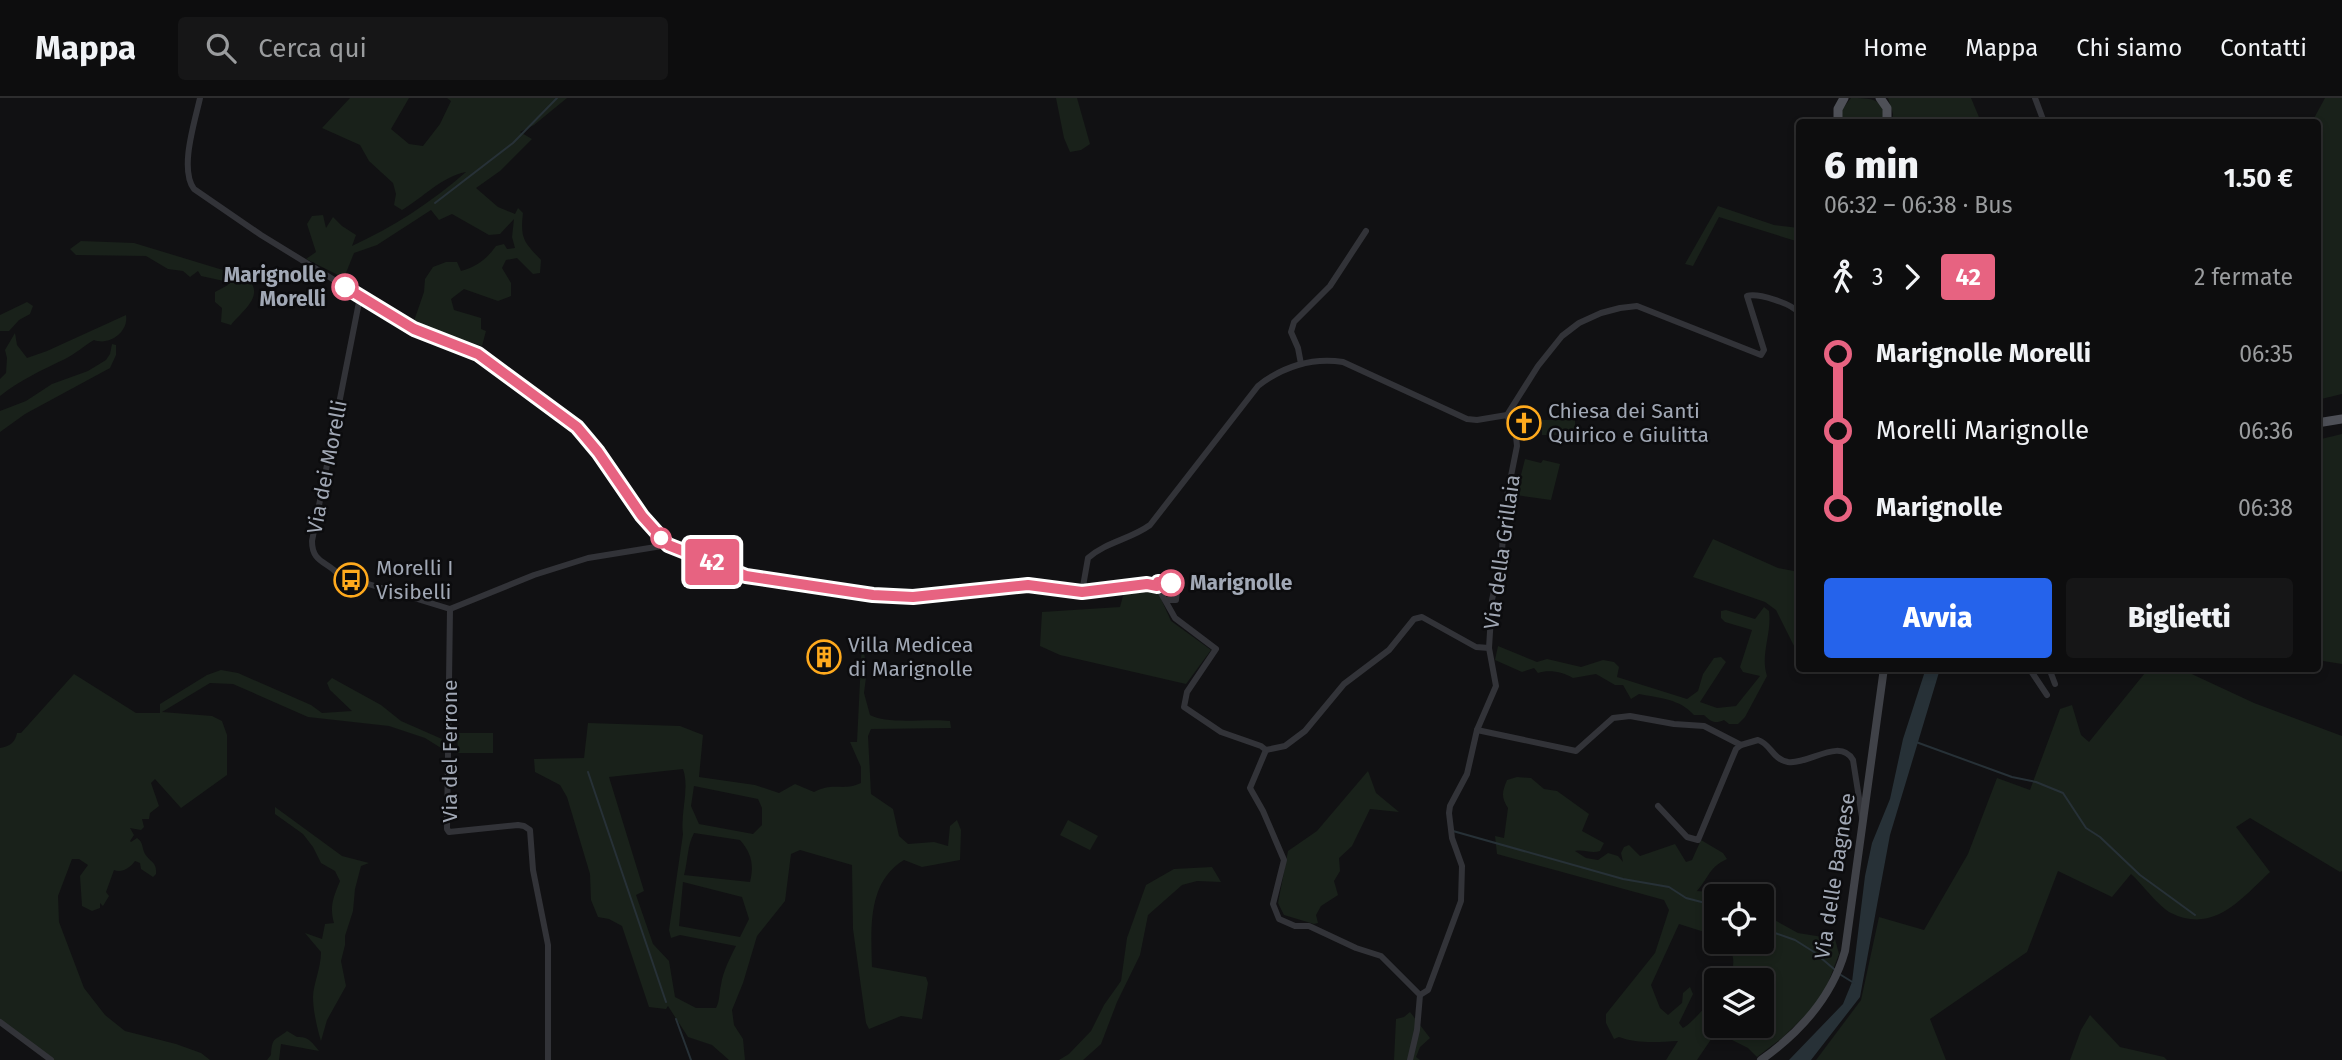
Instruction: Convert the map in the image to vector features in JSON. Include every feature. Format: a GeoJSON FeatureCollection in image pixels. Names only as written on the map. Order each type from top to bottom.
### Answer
{"type":"FeatureCollection","features":[{"type":"Feature","properties":{"kind":"main road"},"geometry":{"type":"LineString","coordinates":[[1837,118],[1844,98]]}},
{"type":"Feature","properties":{"kind":"main road"},"geometry":{"type":"LineString","coordinates":[[1880,98],[1886,108],[1887,119]]}},
{"type":"Feature","properties":{"kind":"main road"},"geometry":{"type":"LineString","coordinates":[[2321,422],[2339,420]]}},
{"type":"Feature","properties":{"kind":"main road","name":"Via delle Bagnese"},"geometry":{"type":"LineString","coordinates":[[1760,1060],[1790,1035],[1818,1006],[1838,973],[1845,951],[1883,672]]}},
{"type":"Feature","properties":{"kind":"street"},"geometry":{"type":"LineString","coordinates":[[200,98],[190,139],[188,173],[189,182],[194,189],[261,235],[414,329],[478,354],[577,427],[598,452],[633,504],[668,545],[746,576],[873,595],[913,597],[1028,585],[1082,592],[1147,584],[1157,586],[1175,618],[1216,649],[1187,692],[1184,707],[1221,733],[1266,750]]}},
{"type":"Feature","properties":{"kind":"street"},"geometry":{"type":"LineString","coordinates":[[1833,98],[1837,118]]}},
{"type":"Feature","properties":{"kind":"street"},"geometry":{"type":"LineString","coordinates":[[2035,98],[2043,119]]}},
{"type":"Feature","properties":{"kind":"street"},"geometry":{"type":"LineString","coordinates":[[1301,364],[1291,332],[1294,322],[1330,286],[1366,231]]}},
{"type":"Feature","properties":{"kind":"street"},"geometry":{"type":"LineString","coordinates":[[1082,592],[1088,558],[1100,549],[1142,531],[1150,524],[1172,499],[1227,423],[1258,386],[1270,376],[1301,364],[1326,359],[1343,362],[1467,419],[1477,420],[1507,415],[1538,366],[1562,336],[1579,323],[1601,313],[1637,306],[1761,355],[1764,350],[1747,296],[1753,294],[1777,300],[1796,310]]}},
{"type":"Feature","properties":{"kind":"street","name":"Via dei Morelli"},"geometry":{"type":"LineString","coordinates":[[360,297],[318,505],[312,541],[313,552],[315,557],[332,567],[339,575],[450,609]]}},
{"type":"Feature","properties":{"kind":"street","name":"Via della Grillaia"},"geometry":{"type":"LineString","coordinates":[[1420,995],[1428,990],[1461,901],[1462,866],[1452,838],[1450,806],[1467,774],[1477,730],[1496,686],[1489,648],[1492,600],[1502,553],[1504,512],[1517,446],[1516,436],[1507,415]]}},
{"type":"Feature","properties":{"kind":"street"},"geometry":{"type":"LineString","coordinates":[[450,609],[534,575],[589,558],[668,545]]}},
{"type":"Feature","properties":{"kind":"street"},"geometry":{"type":"LineString","coordinates":[[1157,586],[1158,582],[1178,583],[1176,600],[1166,600]]}},
{"type":"Feature","properties":{"kind":"street","name":"Via del Ferrone"},"geometry":{"type":"LineString","coordinates":[[450,609],[447,829],[449,832],[518,825],[530,830],[533,870],[548,945],[548,1060]]}},
{"type":"Feature","properties":{"kind":"street"},"geometry":{"type":"LineString","coordinates":[[1266,750],[1285,746],[1305,732],[1345,684],[1388,650],[1413,619],[1422,617],[1476,647],[1489,648]]}},
{"type":"Feature","properties":{"kind":"street"},"geometry":{"type":"LineString","coordinates":[[2032,672],[2047,695]]}},
{"type":"Feature","properties":{"kind":"street"},"geometry":{"type":"LineString","coordinates":[[2050,672],[2055,684]]}},
{"type":"Feature","properties":{"kind":"street"},"geometry":{"type":"LineString","coordinates":[[1477,730],[1576,751],[1613,718],[1630,716],[1704,726],[1741,745]]}},
{"type":"Feature","properties":{"kind":"street"},"geometry":{"type":"LineString","coordinates":[[1658,806],[1687,837],[1698,840],[1736,749],[1758,740],[1762,741],[1775,757],[1791,762],[1842,750],[1849,753],[1853,760],[1863,818]]}},
{"type":"Feature","properties":{"kind":"street"},"geometry":{"type":"LineString","coordinates":[[1266,750],[1250,788],[1264,810],[1284,860],[1273,904],[1279,919],[1295,926],[1309,926],[1356,948],[1381,956],[1420,995],[1417,1030],[1410,1060]]}},
{"type":"Feature","properties":{"kind":"street"},"geometry":{"type":"LineString","coordinates":[[0,1023],[51,1060]]}},
{"type":"Feature","properties":{"kind":"shaded area"},"geometry":{"type":"Polygon","coordinates":[[[350,98],[409,98],[391,129],[409,144],[423,146],[440,124],[451,101],[447,98],[567,98],[534,125],[520,132],[532,139],[500,171],[476,188],[498,207],[515,214],[518,208],[523,213],[522,229],[525,240],[541,260],[540,273],[533,274],[517,258],[506,260],[502,268],[511,283],[511,296],[498,301],[464,289],[451,299],[454,310],[481,318],[481,329],[486,331],[482,346],[414,321],[424,292],[425,279],[433,267],[446,262],[457,262],[461,271],[481,262],[496,246],[504,244],[507,249],[515,248],[512,237],[514,219],[500,234],[489,235],[452,214],[439,220],[431,210],[377,245],[354,253],[344,278],[306,259],[316,252],[307,224],[312,216],[323,215],[326,228],[333,217],[356,235],[352,246],[412,213],[466,172],[441,183],[402,210],[394,205],[396,194],[393,183],[369,161],[360,145],[322,128],[350,98]]]}},
{"type":"Feature","properties":{"kind":"shaded area"},"geometry":{"type":"Polygon","coordinates":[[[1056,98],[1077,98],[1090,144],[1081,150],[1070,152],[1064,138],[1056,98]]]}},
{"type":"Feature","properties":{"kind":"shaded area"},"geometry":{"type":"Polygon","coordinates":[[[1851,98],[1871,99],[1880,104],[1883,119],[1842,119],[1841,111],[1851,98]]]}},
{"type":"Feature","properties":{"kind":"shaded area"},"geometry":{"type":"Polygon","coordinates":[[[1888,98],[1971,98],[1980,119],[1892,119],[1888,98]]]}},
{"type":"Feature","properties":{"kind":"shaded area"},"geometry":{"type":"Polygon","coordinates":[[[2325,98],[2342,98],[2342,394],[2321,399],[2321,119],[2314,119],[2325,98]]]}},
{"type":"Feature","properties":{"kind":"shaded area"},"geometry":{"type":"Polygon","coordinates":[[[1718,206],[1774,225],[1796,228],[1796,241],[1719,217],[1693,266],[1685,264],[1718,206]]]}},
{"type":"Feature","properties":{"kind":"shaded area"},"geometry":{"type":"Polygon","coordinates":[[[81,241],[134,243],[246,277],[252,284],[253,296],[231,325],[221,322],[222,308],[215,302],[215,292],[228,285],[224,281],[201,276],[198,271],[190,277],[183,271],[168,269],[146,256],[76,255],[70,249],[81,241]]]}},
{"type":"Feature","properties":{"kind":"shaded area"},"geometry":{"type":"Polygon","coordinates":[[[27,302],[33,306],[30,314],[19,320],[9,331],[0,331],[0,315],[27,302]]]}},
{"type":"Feature","properties":{"kind":"shaded area"},"geometry":{"type":"Polygon","coordinates":[[[126,315],[124,327],[117,336],[106,341],[94,340],[0,396],[0,379],[6,373],[5,350],[15,333],[17,345],[27,358],[126,315]]]}},
{"type":"Feature","properties":{"kind":"shaded area"},"geometry":{"type":"Polygon","coordinates":[[[112,344],[116,345],[116,355],[110,368],[25,414],[0,432],[0,411],[26,401],[52,384],[88,371],[106,360],[112,344]]]}},
{"type":"Feature","properties":{"kind":"shaded area"},"geometry":{"type":"Polygon","coordinates":[[[1542,420],[1575,420],[1575,435],[1542,435],[1542,420]]]}},
{"type":"Feature","properties":{"kind":"shaded area"},"geometry":{"type":"Polygon","coordinates":[[[2342,434],[2342,664],[2321,661],[2321,439],[2342,434]]]}},
{"type":"Feature","properties":{"kind":"shaded area"},"geometry":{"type":"Polygon","coordinates":[[[1525,459],[1560,464],[1551,500],[1516,495],[1525,459]]]}},
{"type":"Feature","properties":{"kind":"shaded area"},"geometry":{"type":"Polygon","coordinates":[[[1713,539],[1778,568],[1796,571],[1795,648],[1776,610],[1765,602],[1693,577],[1713,539]]]}},
{"type":"Feature","properties":{"kind":"shaded area"},"geometry":{"type":"Polygon","coordinates":[[[1157,590],[1171,621],[1211,650],[1186,684],[1060,655],[1040,646],[1042,612],[1120,607],[1124,592],[1157,590]]]}},
{"type":"Feature","properties":{"kind":"shaded area"},"geometry":{"type":"Polygon","coordinates":[[[1764,607],[1769,611],[1765,660],[1767,676],[1745,717],[1738,724],[1729,724],[1724,720],[1713,722],[1704,715],[1694,715],[1676,702],[1662,698],[1639,694],[1631,699],[1623,685],[1615,685],[1596,674],[1573,678],[1556,672],[1538,673],[1534,668],[1522,672],[1495,660],[1498,646],[1537,662],[1547,659],[1581,667],[1603,660],[1614,662],[1619,667],[1617,677],[1687,699],[1698,691],[1703,674],[1714,658],[1721,657],[1726,662],[1700,702],[1717,708],[1736,706],[1760,676],[1743,672],[1740,667],[1752,630],[1725,622],[1721,618],[1721,611],[1726,610],[1755,619],[1764,607]]]}},
{"type":"Feature","properties":{"kind":"shaded area"},"geometry":{"type":"Polygon","coordinates":[[[862,641],[867,670],[864,693],[870,715],[897,721],[950,721],[951,728],[871,729],[868,736],[871,794],[893,809],[899,836],[908,844],[934,842],[948,846],[950,826],[957,820],[961,830],[960,860],[922,867],[904,860],[892,869],[883,881],[874,908],[872,967],[926,977],[928,983],[922,1019],[901,1016],[869,1029],[853,929],[852,865],[800,850],[791,854],[785,901],[757,936],[732,1010],[734,1025],[743,1039],[745,1060],[729,1060],[712,1045],[688,1037],[668,1006],[666,1009],[649,1007],[622,926],[598,917],[591,900],[590,874],[567,797],[560,785],[535,772],[534,759],[584,758],[588,723],[680,726],[703,735],[699,777],[755,785],[779,793],[795,784],[814,792],[827,787],[848,787],[861,783],[861,767],[850,742],[857,742],[862,641]],[[683,769],[609,777],[644,891],[636,895],[653,944],[669,961],[675,997],[696,1008],[716,1008],[723,975],[736,946],[680,935],[671,938],[669,930],[683,834],[686,785],[683,769]],[[694,786],[691,806],[699,824],[753,834],[762,825],[762,808],[758,799],[694,786]],[[694,833],[684,875],[750,882],[751,860],[740,840],[694,833]],[[683,882],[679,926],[740,937],[749,919],[742,897],[683,882]]]}},
{"type":"Feature","properties":{"kind":"shaded area"},"geometry":{"type":"Polygon","coordinates":[[[221,670],[238,673],[311,705],[322,713],[352,711],[330,690],[327,683],[332,678],[381,705],[401,721],[442,739],[441,748],[425,738],[389,726],[308,717],[233,684],[210,683],[162,712],[212,716],[222,721],[227,735],[227,775],[181,808],[155,779],[151,783],[159,806],[150,813],[149,819],[142,819],[144,827],[141,830],[130,828],[134,835],[130,841],[137,838],[141,841],[145,854],[155,865],[156,874],[153,877],[135,861],[126,869],[114,870],[106,892],[109,896],[103,906],[100,903],[100,908],[92,911],[82,906],[80,876],[88,865],[79,859],[72,859],[58,896],[59,922],[84,988],[105,1015],[125,1031],[176,1044],[201,1053],[210,1060],[51,1060],[0,1021],[0,748],[12,744],[17,733],[21,733],[74,674],[136,713],[160,713],[160,704],[207,675],[221,670]]]}},
{"type":"Feature","properties":{"kind":"shaded area"},"geometry":{"type":"Polygon","coordinates":[[[1925,672],[1939,672],[1890,835],[1860,997],[1811,1060],[1789,1060],[1843,1004],[1852,982],[1865,876],[1872,843],[1890,799],[1903,739],[1925,672]]]}},
{"type":"Feature","properties":{"kind":"shaded area"},"geometry":{"type":"Polygon","coordinates":[[[2146,672],[2187,672],[2254,703],[2342,736],[2342,871],[2250,818],[2236,827],[2270,872],[2237,902],[2214,916],[2186,918],[2171,913],[2131,874],[2112,897],[2058,871],[2027,952],[1930,1019],[1946,1060],[1816,1060],[1861,1000],[1879,917],[1924,930],[1968,854],[1997,778],[2030,790],[2060,709],[2072,705],[2081,735],[2089,742],[2146,672]]]}},
{"type":"Feature","properties":{"kind":"shaded area"},"geometry":{"type":"Polygon","coordinates":[[[457,733],[493,733],[493,753],[458,753],[457,733]]]}},
{"type":"Feature","properties":{"kind":"shaded area"},"geometry":{"type":"Polygon","coordinates":[[[1368,771],[1376,793],[1399,812],[1370,809],[1352,846],[1339,858],[1340,871],[1334,881],[1338,895],[1321,906],[1316,915],[1318,923],[1284,915],[1278,903],[1288,851],[1317,831],[1368,771]]]}},
{"type":"Feature","properties":{"kind":"shaded area"},"geometry":{"type":"Polygon","coordinates":[[[1517,777],[1531,778],[1544,789],[1557,791],[1589,814],[1582,831],[1604,843],[1600,851],[1575,851],[1586,858],[1598,860],[1608,853],[1618,856],[1623,862],[1621,853],[1624,847],[1629,845],[1640,856],[1675,844],[1686,862],[1692,860],[1701,840],[1723,853],[1727,859],[1713,869],[1697,891],[1704,892],[1704,932],[1679,924],[1651,985],[1660,1008],[1668,1015],[1682,1003],[1683,993],[1690,987],[1693,994],[1679,1023],[1683,1028],[1704,1008],[1704,1038],[1712,1038],[1697,1060],[1666,1060],[1678,1041],[1641,1042],[1619,1037],[1614,1039],[1606,1023],[1606,1014],[1655,953],[1669,910],[1664,900],[1497,854],[1495,836],[1504,838],[1508,808],[1503,794],[1507,780],[1517,777]]]}},
{"type":"Feature","properties":{"kind":"shaded area"},"geometry":{"type":"Polygon","coordinates":[[[275,807],[342,856],[369,863],[361,866],[353,911],[345,936],[341,961],[346,986],[327,1020],[321,1041],[313,997],[321,952],[305,933],[322,939],[325,924],[334,923],[332,906],[340,881],[335,871],[321,863],[303,834],[275,814],[275,807]]]}},
{"type":"Feature","properties":{"kind":"shaded area"},"geometry":{"type":"Polygon","coordinates":[[[1068,820],[1098,836],[1090,850],[1060,835],[1068,820]]]}},
{"type":"Feature","properties":{"kind":"shaded area"},"geometry":{"type":"Polygon","coordinates":[[[1212,867],[1221,882],[1197,881],[1182,885],[1148,915],[1140,955],[1117,1002],[1101,1044],[1083,1060],[1059,1060],[1069,1054],[1091,1031],[1104,1005],[1121,981],[1127,938],[1146,885],[1174,869],[1212,867]]]}},
{"type":"Feature","properties":{"kind":"shaded area"},"geometry":{"type":"Polygon","coordinates":[[[1774,920],[1798,933],[1835,939],[1839,954],[1825,991],[1810,1011],[1757,1057],[1748,1048],[1728,1038],[1774,1038],[1774,968],[1732,968],[1732,954],[1774,954],[1774,920]]]}},
{"type":"Feature","properties":{"kind":"shaded area"},"geometry":{"type":"Polygon","coordinates":[[[1410,1012],[1430,1038],[1420,1047],[1416,1057],[1420,1060],[1394,1060],[1396,1019],[1410,1012]]]}},
{"type":"Feature","properties":{"kind":"shaded area"},"geometry":{"type":"Polygon","coordinates":[[[2090,1015],[2120,1047],[2167,1060],[2070,1060],[2081,1030],[2090,1015]]]}},
{"type":"Feature","properties":{"kind":"shaded area"},"geometry":{"type":"Polygon","coordinates":[[[287,1031],[312,1042],[319,1051],[281,1044],[279,1060],[267,1060],[271,1055],[273,1042],[287,1031]]]}},
{"type":"Feature","properties":{"kind":"waterway"},"geometry":{"type":"LineString","coordinates":[[435,203],[513,143],[557,98]]}},
{"type":"Feature","properties":{"kind":"waterway"},"geometry":{"type":"LineString","coordinates":[[1916,742],[2063,793],[2086,828],[2100,837],[2140,875],[2195,915]]}},
{"type":"Feature","properties":{"kind":"waterway"},"geometry":{"type":"LineString","coordinates":[[588,772],[666,1002]]}},
{"type":"Feature","properties":{"kind":"waterway"},"geometry":{"type":"LineString","coordinates":[[1453,831],[1623,879],[1669,887],[1686,898],[1704,903]]}},
{"type":"Feature","properties":{"kind":"waterway"},"geometry":{"type":"LineString","coordinates":[[1774,932],[1795,940],[1834,969]]}},
{"type":"Feature","properties":{"kind":"waterway"},"geometry":{"type":"LineString","coordinates":[[1841,975],[1854,983]]}},
{"type":"Feature","properties":{"kind":"waterway"},"geometry":{"type":"LineString","coordinates":[[676,1019],[691,1060]]}},
{"type":"Feature","properties":{"kind":"bus line","name":"42"},"geometry":{"type":"LineString","coordinates":[[345,287],[414,329],[478,354],[553,408],[577,427],[598,452],[651,528],[668,545],[746,576],[873,595],[913,597],[1028,585],[1082,592],[1147,584],[1157,586],[1158,582],[1171,583]]}},
{"type":"Feature","properties":{"kind":"place","name":"Marignolle Morelli"},"geometry":{"type":"Point","coordinates":[345,287]}},
{"type":"Feature","properties":{"kind":"place","name":"Chiesa dei Santi Quirico e Giulitta"},"geometry":{"type":"Point","coordinates":[1524,423]}},
{"type":"Feature","properties":{"kind":"place","name":"Morelli I Visibelli"},"geometry":{"type":"Point","coordinates":[351,580]}},
{"type":"Feature","properties":{"kind":"place","name":"Marignolle"},"geometry":{"type":"Point","coordinates":[1171,583]}},
{"type":"Feature","properties":{"kind":"place","name":"Villa Medicea di Marignolle"},"geometry":{"type":"Point","coordinates":[824,657]}}]}
